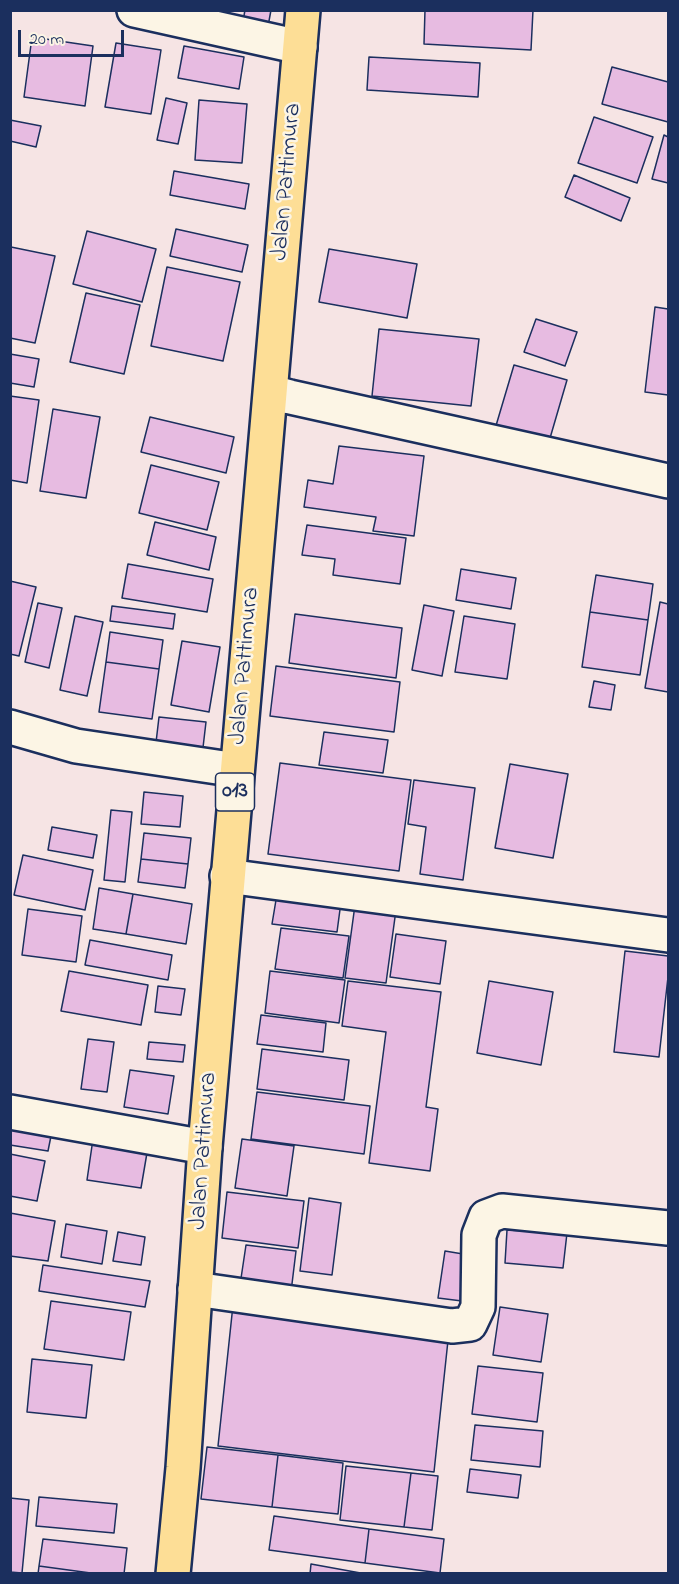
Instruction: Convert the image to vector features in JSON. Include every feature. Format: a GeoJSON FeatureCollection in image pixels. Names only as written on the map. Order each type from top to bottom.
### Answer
{"type":"FeatureCollection","features":[{"type":"Feature","properties":{"kind":"main road","name":"Jalan Pattimura"},"geometry":{"type":"LineString","coordinates":[[173,1574],[227,876],[303,10]]}},
{"type":"Feature","properties":{"kind":"street"},"geometry":{"type":"LineString","coordinates":[[134,10],[300,47]]}},
{"type":"Feature","properties":{"kind":"street"},"geometry":{"type":"LineString","coordinates":[[271,392],[669,481]]}},
{"type":"Feature","properties":{"kind":"street"},"geometry":{"type":"LineString","coordinates":[[10,727],[76,746],[237,770]]}},
{"type":"Feature","properties":{"kind":"street"},"geometry":{"type":"LineString","coordinates":[[227,876],[669,935]]}},
{"type":"Feature","properties":{"kind":"street"},"geometry":{"type":"LineString","coordinates":[[10,1112],[205,1147]]}},
{"type":"Feature","properties":{"kind":"street"},"geometry":{"type":"LineString","coordinates":[[195,1290],[441,1324],[470,1324],[478,1307],[479,1235],[486,1217],[502,1211],[669,1228]]}},
{"type":"Feature","properties":{"kind":"building"},"geometry":{"type":"Polygon","coordinates":[[[245,10],[271,10],[267,32],[242,27],[245,10]]]}},
{"type":"Feature","properties":{"kind":"building"},"geometry":{"type":"Polygon","coordinates":[[[425,10],[533,10],[531,50],[424,44],[425,10]]]}},
{"type":"Feature","properties":{"kind":"building"},"geometry":{"type":"Polygon","coordinates":[[[32,37],[93,46],[85,106],[24,97],[32,37]]]}},
{"type":"Feature","properties":{"kind":"building"},"geometry":{"type":"Polygon","coordinates":[[[116,43],[161,50],[151,114],[105,107],[116,43]]]}},
{"type":"Feature","properties":{"kind":"building"},"geometry":{"type":"Polygon","coordinates":[[[184,46],[244,57],[239,89],[178,78],[184,46]]]}},
{"type":"Feature","properties":{"kind":"building"},"geometry":{"type":"Polygon","coordinates":[[[369,57],[480,63],[478,97],[367,90],[369,57]]]}},
{"type":"Feature","properties":{"kind":"building"},"geometry":{"type":"Polygon","coordinates":[[[612,67],[668,82],[668,122],[602,104],[612,67]]]}},
{"type":"Feature","properties":{"kind":"building"},"geometry":{"type":"Polygon","coordinates":[[[166,98],[187,103],[178,144],[157,140],[166,98]]]}},
{"type":"Feature","properties":{"kind":"building"},"geometry":{"type":"Polygon","coordinates":[[[199,100],[247,104],[242,163],[195,160],[199,100]]]}},
{"type":"Feature","properties":{"kind":"building"},"geometry":{"type":"Polygon","coordinates":[[[594,117],[653,137],[637,183],[578,163],[594,117]]]}},
{"type":"Feature","properties":{"kind":"building"},"geometry":{"type":"Polygon","coordinates":[[[10,120],[41,126],[36,147],[10,141],[10,120]]]}},
{"type":"Feature","properties":{"kind":"building"},"geometry":{"type":"Polygon","coordinates":[[[664,135],[668,137],[668,183],[652,179],[664,135]]]}},
{"type":"Feature","properties":{"kind":"building"},"geometry":{"type":"Polygon","coordinates":[[[174,171],[249,184],[245,209],[170,195],[174,171]]]}},
{"type":"Feature","properties":{"kind":"building"},"geometry":{"type":"Polygon","coordinates":[[[574,175],[630,198],[621,221],[565,197],[574,175]]]}},
{"type":"Feature","properties":{"kind":"building"},"geometry":{"type":"Polygon","coordinates":[[[176,229],[248,245],[242,272],[170,256],[176,229]]]}},
{"type":"Feature","properties":{"kind":"building"},"geometry":{"type":"Polygon","coordinates":[[[87,231],[156,249],[142,302],[73,284],[87,231]]]}},
{"type":"Feature","properties":{"kind":"building"},"geometry":{"type":"Polygon","coordinates":[[[11,247],[55,256],[35,343],[10,338],[11,247]]]}},
{"type":"Feature","properties":{"kind":"building"},"geometry":{"type":"Polygon","coordinates":[[[329,249],[417,264],[407,318],[319,302],[329,249]]]}},
{"type":"Feature","properties":{"kind":"building"},"geometry":{"type":"Polygon","coordinates":[[[167,267],[240,282],[223,361],[151,346],[167,267]]]}},
{"type":"Feature","properties":{"kind":"building"},"geometry":{"type":"Polygon","coordinates":[[[86,293],[140,305],[124,374],[70,362],[86,293]]]}},
{"type":"Feature","properties":{"kind":"building"},"geometry":{"type":"Polygon","coordinates":[[[655,307],[668,309],[668,395],[645,392],[655,307]]]}},
{"type":"Feature","properties":{"kind":"building"},"geometry":{"type":"Polygon","coordinates":[[[536,319],[577,332],[565,366],[524,352],[536,319]]]}},
{"type":"Feature","properties":{"kind":"building"},"geometry":{"type":"Polygon","coordinates":[[[379,329],[479,339],[471,406],[372,396],[379,329]]]}},
{"type":"Feature","properties":{"kind":"building"},"geometry":{"type":"Polygon","coordinates":[[[10,354],[39,359],[34,387],[10,383],[10,354]]]}},
{"type":"Feature","properties":{"kind":"building"},"geometry":{"type":"Polygon","coordinates":[[[514,365],[567,380],[548,445],[495,429],[514,365]]]}},
{"type":"Feature","properties":{"kind":"building"},"geometry":{"type":"Polygon","coordinates":[[[10,396],[39,400],[27,483],[10,480],[10,396]]]}},
{"type":"Feature","properties":{"kind":"building"},"geometry":{"type":"Polygon","coordinates":[[[53,409],[100,417],[86,498],[40,491],[53,409]]]}},
{"type":"Feature","properties":{"kind":"building"},"geometry":{"type":"Polygon","coordinates":[[[150,417],[234,437],[226,473],[141,452],[150,417]]]}},
{"type":"Feature","properties":{"kind":"building"},"geometry":{"type":"Polygon","coordinates":[[[339,446],[424,456],[414,536],[373,531],[376,517],[304,507],[308,480],[333,484],[339,446]]]}},
{"type":"Feature","properties":{"kind":"building"},"geometry":{"type":"Polygon","coordinates":[[[151,465],[219,482],[207,530],[139,513],[151,465]]]}},
{"type":"Feature","properties":{"kind":"building"},"geometry":{"type":"Polygon","coordinates":[[[155,522],[216,537],[209,570],[147,555],[155,522]]]}},
{"type":"Feature","properties":{"kind":"building"},"geometry":{"type":"Polygon","coordinates":[[[307,525],[406,538],[400,584],[333,575],[335,559],[302,555],[307,525]]]}},
{"type":"Feature","properties":{"kind":"building"},"geometry":{"type":"Polygon","coordinates":[[[128,564],[213,579],[207,612],[122,598],[128,564]]]}},
{"type":"Feature","properties":{"kind":"building"},"geometry":{"type":"Polygon","coordinates":[[[461,569],[516,578],[511,609],[456,600],[461,569]]]}},
{"type":"Feature","properties":{"kind":"building"},"geometry":{"type":"Polygon","coordinates":[[[596,575],[653,584],[648,620],[590,612],[596,575]]]}},
{"type":"Feature","properties":{"kind":"building"},"geometry":{"type":"Polygon","coordinates":[[[10,581],[36,587],[19,656],[10,654],[10,581]]]}},
{"type":"Feature","properties":{"kind":"building"},"geometry":{"type":"Polygon","coordinates":[[[660,602],[668,604],[668,692],[645,688],[660,602]]]}},
{"type":"Feature","properties":{"kind":"building"},"geometry":{"type":"Polygon","coordinates":[[[38,603],[62,608],[49,668],[25,662],[38,603]]]}},
{"type":"Feature","properties":{"kind":"building"},"geometry":{"type":"Polygon","coordinates":[[[424,605],[454,611],[442,676],[412,670],[424,605]]]}},
{"type":"Feature","properties":{"kind":"building"},"geometry":{"type":"Polygon","coordinates":[[[112,606],[175,614],[173,629],[110,621],[112,606]]]}},
{"type":"Feature","properties":{"kind":"building"},"geometry":{"type":"Polygon","coordinates":[[[590,612],[648,620],[640,675],[582,667],[590,612]]]}},
{"type":"Feature","properties":{"kind":"building"},"geometry":{"type":"Polygon","coordinates":[[[295,614],[402,628],[396,678],[289,663],[295,614]]]}},
{"type":"Feature","properties":{"kind":"building"},"geometry":{"type":"Polygon","coordinates":[[[75,616],[103,622],[87,696],[60,690],[75,616]]]}},
{"type":"Feature","properties":{"kind":"building"},"geometry":{"type":"Polygon","coordinates":[[[464,616],[515,624],[507,679],[455,672],[464,616]]]}},
{"type":"Feature","properties":{"kind":"building"},"geometry":{"type":"Polygon","coordinates":[[[110,632],[163,640],[159,669],[106,662],[110,632]]]}},
{"type":"Feature","properties":{"kind":"building"},"geometry":{"type":"Polygon","coordinates":[[[182,641],[220,647],[209,712],[171,705],[182,641]]]}},
{"type":"Feature","properties":{"kind":"building"},"geometry":{"type":"Polygon","coordinates":[[[106,662],[159,669],[152,719],[99,712],[106,662]]]}},
{"type":"Feature","properties":{"kind":"building"},"geometry":{"type":"Polygon","coordinates":[[[276,666],[400,682],[394,732],[270,716],[276,666]]]}},
{"type":"Feature","properties":{"kind":"building"},"geometry":{"type":"Polygon","coordinates":[[[594,681],[615,685],[611,710],[589,707],[594,681]]]}},
{"type":"Feature","properties":{"kind":"building"},"geometry":{"type":"Polygon","coordinates":[[[159,717],[206,722],[202,756],[155,751],[159,717]]]}},
{"type":"Feature","properties":{"kind":"building"},"geometry":{"type":"Polygon","coordinates":[[[324,732],[388,740],[383,773],[319,765],[324,732]]]}},
{"type":"Feature","properties":{"kind":"building"},"geometry":{"type":"Polygon","coordinates":[[[280,763],[411,780],[399,871],[268,854],[280,763]]]}},
{"type":"Feature","properties":{"kind":"building"},"geometry":{"type":"Polygon","coordinates":[[[510,764],[568,774],[553,858],[495,848],[510,764]]]}},
{"type":"Feature","properties":{"kind":"building"},"geometry":{"type":"Polygon","coordinates":[[[414,780],[475,788],[463,880],[420,874],[426,827],[408,824],[414,780]]]}},
{"type":"Feature","properties":{"kind":"building"},"geometry":{"type":"Polygon","coordinates":[[[144,792],[183,796],[180,827],[141,824],[144,792]]]}},
{"type":"Feature","properties":{"kind":"building"},"geometry":{"type":"Polygon","coordinates":[[[111,810],[132,812],[125,882],[104,880],[111,810]]]}},
{"type":"Feature","properties":{"kind":"building"},"geometry":{"type":"Polygon","coordinates":[[[52,827],[97,835],[93,858],[48,850],[52,827]]]}},
{"type":"Feature","properties":{"kind":"building"},"geometry":{"type":"Polygon","coordinates":[[[144,833],[191,838],[188,864],[141,859],[144,833]]]}},
{"type":"Feature","properties":{"kind":"building"},"geometry":{"type":"Polygon","coordinates":[[[23,855],[93,870],[85,910],[14,895],[23,855]]]}},
{"type":"Feature","properties":{"kind":"building"},"geometry":{"type":"Polygon","coordinates":[[[141,859],[188,864],[185,888],[138,882],[141,859]]]}},
{"type":"Feature","properties":{"kind":"building"},"geometry":{"type":"Polygon","coordinates":[[[99,888],[133,894],[126,934],[93,929],[99,888]]]}},
{"type":"Feature","properties":{"kind":"building"},"geometry":{"type":"Polygon","coordinates":[[[133,894],[192,904],[186,944],[126,934],[133,894]]]}},
{"type":"Feature","properties":{"kind":"building"},"geometry":{"type":"Polygon","coordinates":[[[277,894],[341,902],[337,932],[272,924],[277,894]]]}},
{"type":"Feature","properties":{"kind":"building"},"geometry":{"type":"Polygon","coordinates":[[[355,905],[396,910],[386,983],[345,978],[355,905]]]}},
{"type":"Feature","properties":{"kind":"building"},"geometry":{"type":"Polygon","coordinates":[[[28,909],[82,916],[76,962],[22,955],[28,909]]]}},
{"type":"Feature","properties":{"kind":"building"},"geometry":{"type":"Polygon","coordinates":[[[281,928],[349,936],[343,978],[275,969],[281,928]]]}},
{"type":"Feature","properties":{"kind":"building"},"geometry":{"type":"Polygon","coordinates":[[[396,934],[446,941],[440,984],[390,977],[396,934]]]}},
{"type":"Feature","properties":{"kind":"building"},"geometry":{"type":"Polygon","coordinates":[[[90,940],[172,955],[168,980],[85,965],[90,940]]]}},
{"type":"Feature","properties":{"kind":"building"},"geometry":{"type":"Polygon","coordinates":[[[625,951],[668,956],[668,977],[659,1057],[614,1052],[625,951]]]}},
{"type":"Feature","properties":{"kind":"building"},"geometry":{"type":"Polygon","coordinates":[[[69,971],[148,985],[141,1025],[61,1011],[69,971]]]}},
{"type":"Feature","properties":{"kind":"building"},"geometry":{"type":"Polygon","coordinates":[[[270,971],[345,980],[339,1023],[265,1013],[270,971]]]}},
{"type":"Feature","properties":{"kind":"building"},"geometry":{"type":"Polygon","coordinates":[[[348,981],[441,992],[426,1107],[438,1109],[430,1171],[369,1163],[386,1032],[342,1026],[348,981]]]}},
{"type":"Feature","properties":{"kind":"building"},"geometry":{"type":"Polygon","coordinates":[[[489,981],[553,992],[541,1065],[477,1053],[489,981]]]}},
{"type":"Feature","properties":{"kind":"building"},"geometry":{"type":"Polygon","coordinates":[[[158,986],[185,989],[181,1015],[155,1012],[158,986]]]}},
{"type":"Feature","properties":{"kind":"building"},"geometry":{"type":"Polygon","coordinates":[[[261,1015],[326,1023],[323,1052],[257,1044],[261,1015]]]}},
{"type":"Feature","properties":{"kind":"building"},"geometry":{"type":"Polygon","coordinates":[[[88,1039],[114,1042],[107,1092],[81,1089],[88,1039]]]}},
{"type":"Feature","properties":{"kind":"building"},"geometry":{"type":"Polygon","coordinates":[[[149,1042],[185,1045],[183,1062],[147,1059],[149,1042]]]}},
{"type":"Feature","properties":{"kind":"building"},"geometry":{"type":"Polygon","coordinates":[[[262,1049],[349,1060],[344,1100],[257,1089],[262,1049]]]}},
{"type":"Feature","properties":{"kind":"building"},"geometry":{"type":"Polygon","coordinates":[[[130,1070],[174,1076],[168,1114],[124,1107],[130,1070]]]}},
{"type":"Feature","properties":{"kind":"building"},"geometry":{"type":"Polygon","coordinates":[[[257,1092],[370,1106],[364,1154],[251,1139],[257,1092]]]}},
{"type":"Feature","properties":{"kind":"building"},"geometry":{"type":"Polygon","coordinates":[[[10,1118],[53,1126],[48,1151],[10,1145],[10,1118]]]}},
{"type":"Feature","properties":{"kind":"building"},"geometry":{"type":"Polygon","coordinates":[[[93,1139],[148,1147],[141,1188],[87,1180],[93,1139]]]}},
{"type":"Feature","properties":{"kind":"building"},"geometry":{"type":"Polygon","coordinates":[[[242,1139],[294,1146],[287,1196],[235,1188],[242,1139]]]}},
{"type":"Feature","properties":{"kind":"building"},"geometry":{"type":"Polygon","coordinates":[[[10,1154],[45,1161],[37,1201],[10,1196],[10,1154]]]}},
{"type":"Feature","properties":{"kind":"building"},"geometry":{"type":"Polygon","coordinates":[[[227,1192],[304,1201],[298,1248],[222,1238],[227,1192]]]}},
{"type":"Feature","properties":{"kind":"building"},"geometry":{"type":"Polygon","coordinates":[[[309,1198],[341,1203],[332,1275],[300,1271],[309,1198]]]}},
{"type":"Feature","properties":{"kind":"building"},"geometry":{"type":"Polygon","coordinates":[[[10,1213],[55,1221],[48,1261],[10,1256],[10,1213]]]}},
{"type":"Feature","properties":{"kind":"building"},"geometry":{"type":"Polygon","coordinates":[[[66,1224],[107,1231],[102,1264],[61,1257],[66,1224]]]}},
{"type":"Feature","properties":{"kind":"building"},"geometry":{"type":"Polygon","coordinates":[[[507,1230],[567,1233],[563,1268],[505,1263],[507,1230]]]}},
{"type":"Feature","properties":{"kind":"building"},"geometry":{"type":"Polygon","coordinates":[[[118,1232],[145,1237],[141,1265],[113,1261],[118,1232]]]}},
{"type":"Feature","properties":{"kind":"building"},"geometry":{"type":"Polygon","coordinates":[[[246,1245],[296,1251],[291,1292],[240,1285],[246,1245]]]}},
{"type":"Feature","properties":{"kind":"building"},"geometry":{"type":"Polygon","coordinates":[[[445,1251],[469,1255],[462,1301],[438,1298],[445,1251]]]}},
{"type":"Feature","properties":{"kind":"building"},"geometry":{"type":"Polygon","coordinates":[[[43,1265],[150,1281],[145,1307],[39,1291],[43,1265]]]}},
{"type":"Feature","properties":{"kind":"building"},"geometry":{"type":"Polygon","coordinates":[[[51,1301],[131,1312],[124,1360],[44,1349],[51,1301]]]}},
{"type":"Feature","properties":{"kind":"building"},"geometry":{"type":"Polygon","coordinates":[[[233,1305],[449,1331],[434,1472],[218,1446],[233,1305]]]}},
{"type":"Feature","properties":{"kind":"building"},"geometry":{"type":"Polygon","coordinates":[[[500,1307],[548,1314],[541,1362],[493,1355],[500,1307]]]}},
{"type":"Feature","properties":{"kind":"building"},"geometry":{"type":"Polygon","coordinates":[[[32,1359],[92,1365],[86,1418],[27,1412],[32,1359]]]}},
{"type":"Feature","properties":{"kind":"building"},"geometry":{"type":"Polygon","coordinates":[[[478,1366],[543,1373],[537,1422],[472,1414],[478,1366]]]}},
{"type":"Feature","properties":{"kind":"building"},"geometry":{"type":"Polygon","coordinates":[[[475,1425],[543,1431],[540,1467],[471,1460],[475,1425]]]}},
{"type":"Feature","properties":{"kind":"building"},"geometry":{"type":"Polygon","coordinates":[[[207,1447],[278,1455],[272,1507],[201,1499],[207,1447]]]}},
{"type":"Feature","properties":{"kind":"building"},"geometry":{"type":"Polygon","coordinates":[[[278,1455],[343,1463],[338,1514],[272,1507],[278,1455]]]}},
{"type":"Feature","properties":{"kind":"building"},"geometry":{"type":"Polygon","coordinates":[[[346,1466],[411,1473],[404,1527],[340,1520],[346,1466]]]}},
{"type":"Feature","properties":{"kind":"building"},"geometry":{"type":"Polygon","coordinates":[[[470,1469],[521,1475],[518,1498],[467,1492],[470,1469]]]}},
{"type":"Feature","properties":{"kind":"building"},"geometry":{"type":"Polygon","coordinates":[[[411,1473],[438,1476],[432,1530],[404,1527],[411,1473]]]}},
{"type":"Feature","properties":{"kind":"building"},"geometry":{"type":"Polygon","coordinates":[[[39,1497],[117,1504],[114,1533],[36,1526],[39,1497]]]}},
{"type":"Feature","properties":{"kind":"building"},"geometry":{"type":"Polygon","coordinates":[[[10,1498],[29,1500],[22,1573],[10,1572],[10,1498]]]}},
{"type":"Feature","properties":{"kind":"building"},"geometry":{"type":"Polygon","coordinates":[[[274,1516],[369,1529],[365,1563],[269,1550],[274,1516]]]}},
{"type":"Feature","properties":{"kind":"building"},"geometry":{"type":"Polygon","coordinates":[[[369,1529],[444,1539],[440,1573],[365,1563],[369,1529]]]}},
{"type":"Feature","properties":{"kind":"building"},"geometry":{"type":"Polygon","coordinates":[[[43,1539],[127,1548],[124,1574],[98,1574],[39,1566],[43,1539]]]}},
{"type":"Feature","properties":{"kind":"building"},"geometry":{"type":"Polygon","coordinates":[[[311,1564],[366,1574],[310,1574],[311,1564]]]}},
{"type":"Feature","properties":{"kind":"building"},"geometry":{"type":"Polygon","coordinates":[[[39,1566],[98,1574],[38,1574],[39,1566]]]}}]}
